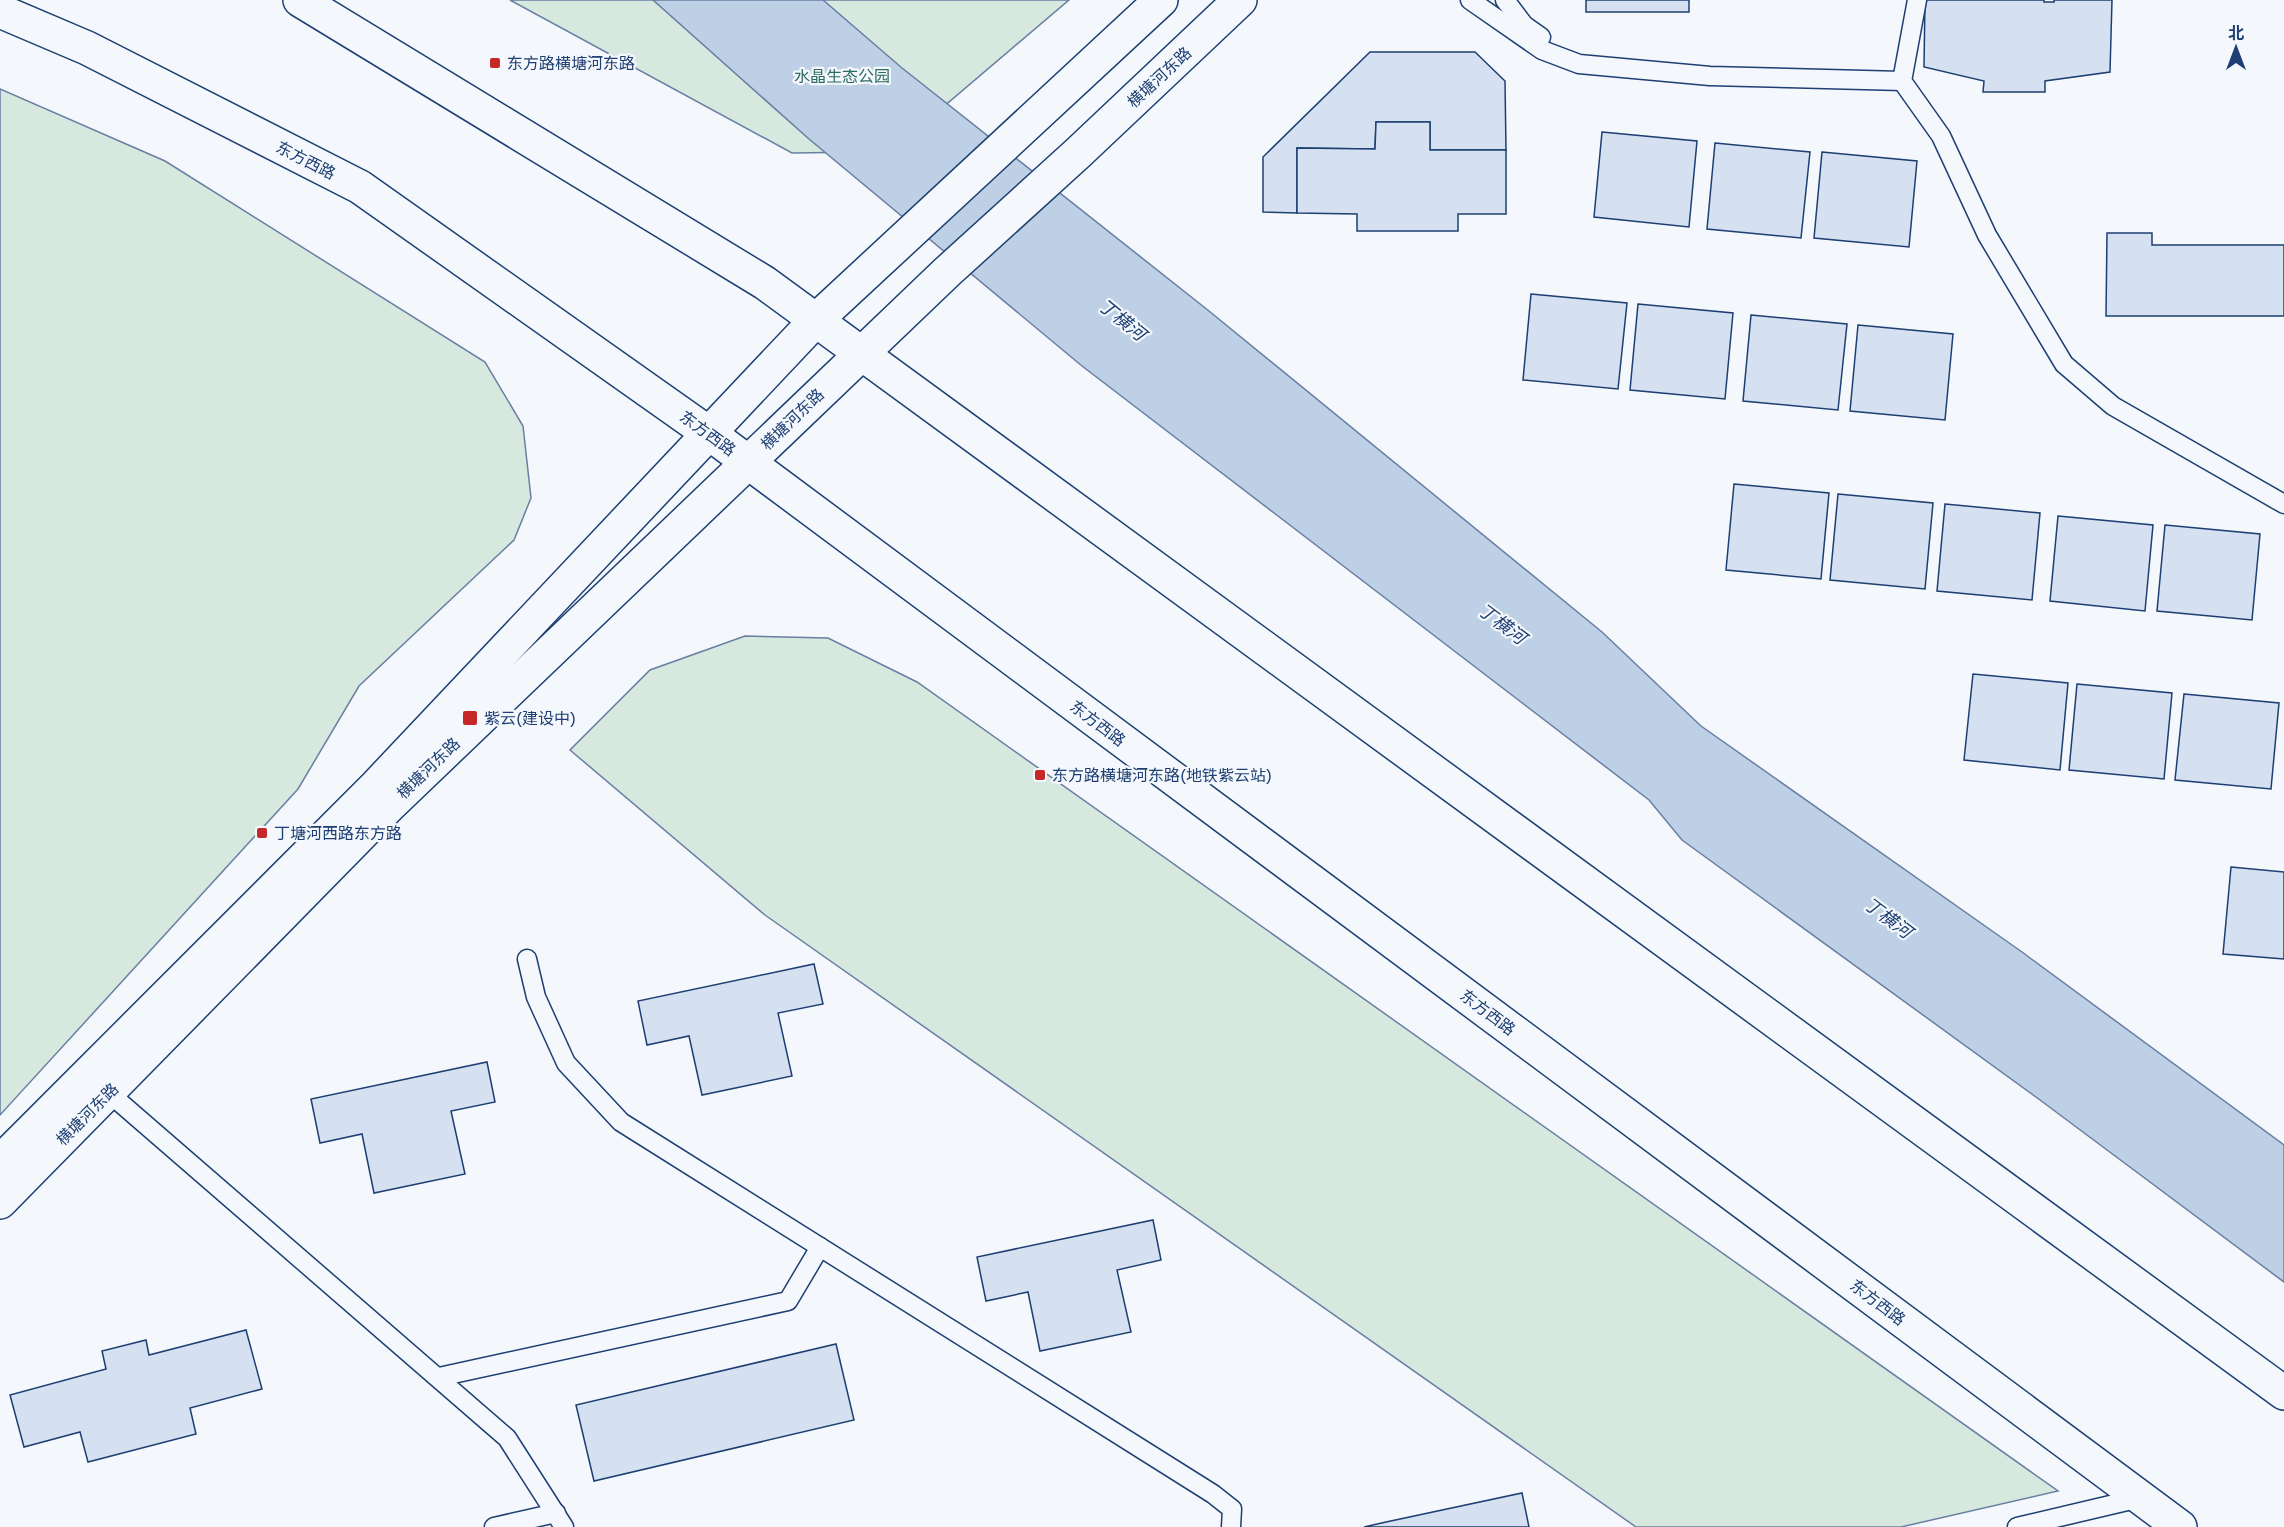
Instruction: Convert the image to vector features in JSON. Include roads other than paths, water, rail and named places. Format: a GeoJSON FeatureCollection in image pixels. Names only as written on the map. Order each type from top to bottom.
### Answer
{"type":"FeatureCollection","features":[{"type":"Feature","properties":{"kind":"main road"},"geometry":{"type":"LineString","coordinates":[[300,0],[765,284],[2284,1393]]}},
{"type":"Feature","properties":{"kind":"main road","name":"横塘河东路"},"geometry":{"type":"LineString","coordinates":[[0,1162],[374,788],[815,321],[1161,0]]}},
{"type":"Feature","properties":{"kind":"main road","name":"横塘河东路"},"geometry":{"type":"LineString","coordinates":[[0,1202],[391,804],[947,272],[1078,153],[1239,0]]}},
{"type":"Feature","properties":{"kind":"main road","name":"东方西路"},"geometry":{"type":"LineString","coordinates":[[0,11],[87,48],[360,187],[748,462],[2180,1527]]}},
{"type":"Feature","properties":{"kind":"lane"},"geometry":{"type":"LineString","coordinates":[[1470,0],[1542,50],[1579,64],[1710,76],[1902,81]]}},
{"type":"Feature","properties":{"kind":"lane"},"geometry":{"type":"LineString","coordinates":[[1505,0],[1524,25],[1579,64]]}},
{"type":"Feature","properties":{"kind":"lane"},"geometry":{"type":"LineString","coordinates":[[1917,0],[1902,81],[1941,136],[1987,235],[2064,364],[2113,406],[2284,504]]}},
{"type":"Feature","properties":{"kind":"lane"},"geometry":{"type":"LineString","coordinates":[[527,959],[536,997],[566,1063],[621,1122],[1213,1494],[1232,1509],[1231,1527]]}},
{"type":"Feature","properties":{"kind":"lane"},"geometry":{"type":"LineString","coordinates":[[109,1093],[507,1438],[560,1520],[494,1527]]}},
{"type":"Feature","properties":{"kind":"lane"},"geometry":{"type":"LineString","coordinates":[[439,1377],[789,1301],[820,1247]]}},
{"type":"Feature","properties":{"kind":"lane"},"geometry":{"type":"LineString","coordinates":[[2017,1527],[2140,1498]]}},
{"type":"Feature","properties":{"kind":"water","name":"丁横河"},"geometry":{"type":"Polygon","coordinates":[[[653,0],[823,0],[902,68],[1209,311],[1602,632],[1701,726],[2022,952],[2284,1145],[2284,1282],[2040,1100],[1682,840],[1649,800],[1082,366],[809,139],[653,0]]]}},
{"type":"Feature","properties":{"kind":"place","name":"东方路横塘河东路"},"geometry":{"type":"Point","coordinates":[495,63]}},
{"type":"Feature","properties":{"kind":"place","name":"紫云(建设中)"},"geometry":{"type":"Point","coordinates":[470,718]}},
{"type":"Feature","properties":{"kind":"place","name":"东方路横塘河东路(地铁紫云站)"},"geometry":{"type":"Point","coordinates":[1040,775]}},
{"type":"Feature","properties":{"kind":"place","name":"丁塘河西路东方路"},"geometry":{"type":"Point","coordinates":[262,833]}},
{"type":"Feature","properties":{"kind":"park label","name":"水晶生态公园"},"geometry":{"type":"Point","coordinates":[842,76]}}]}
